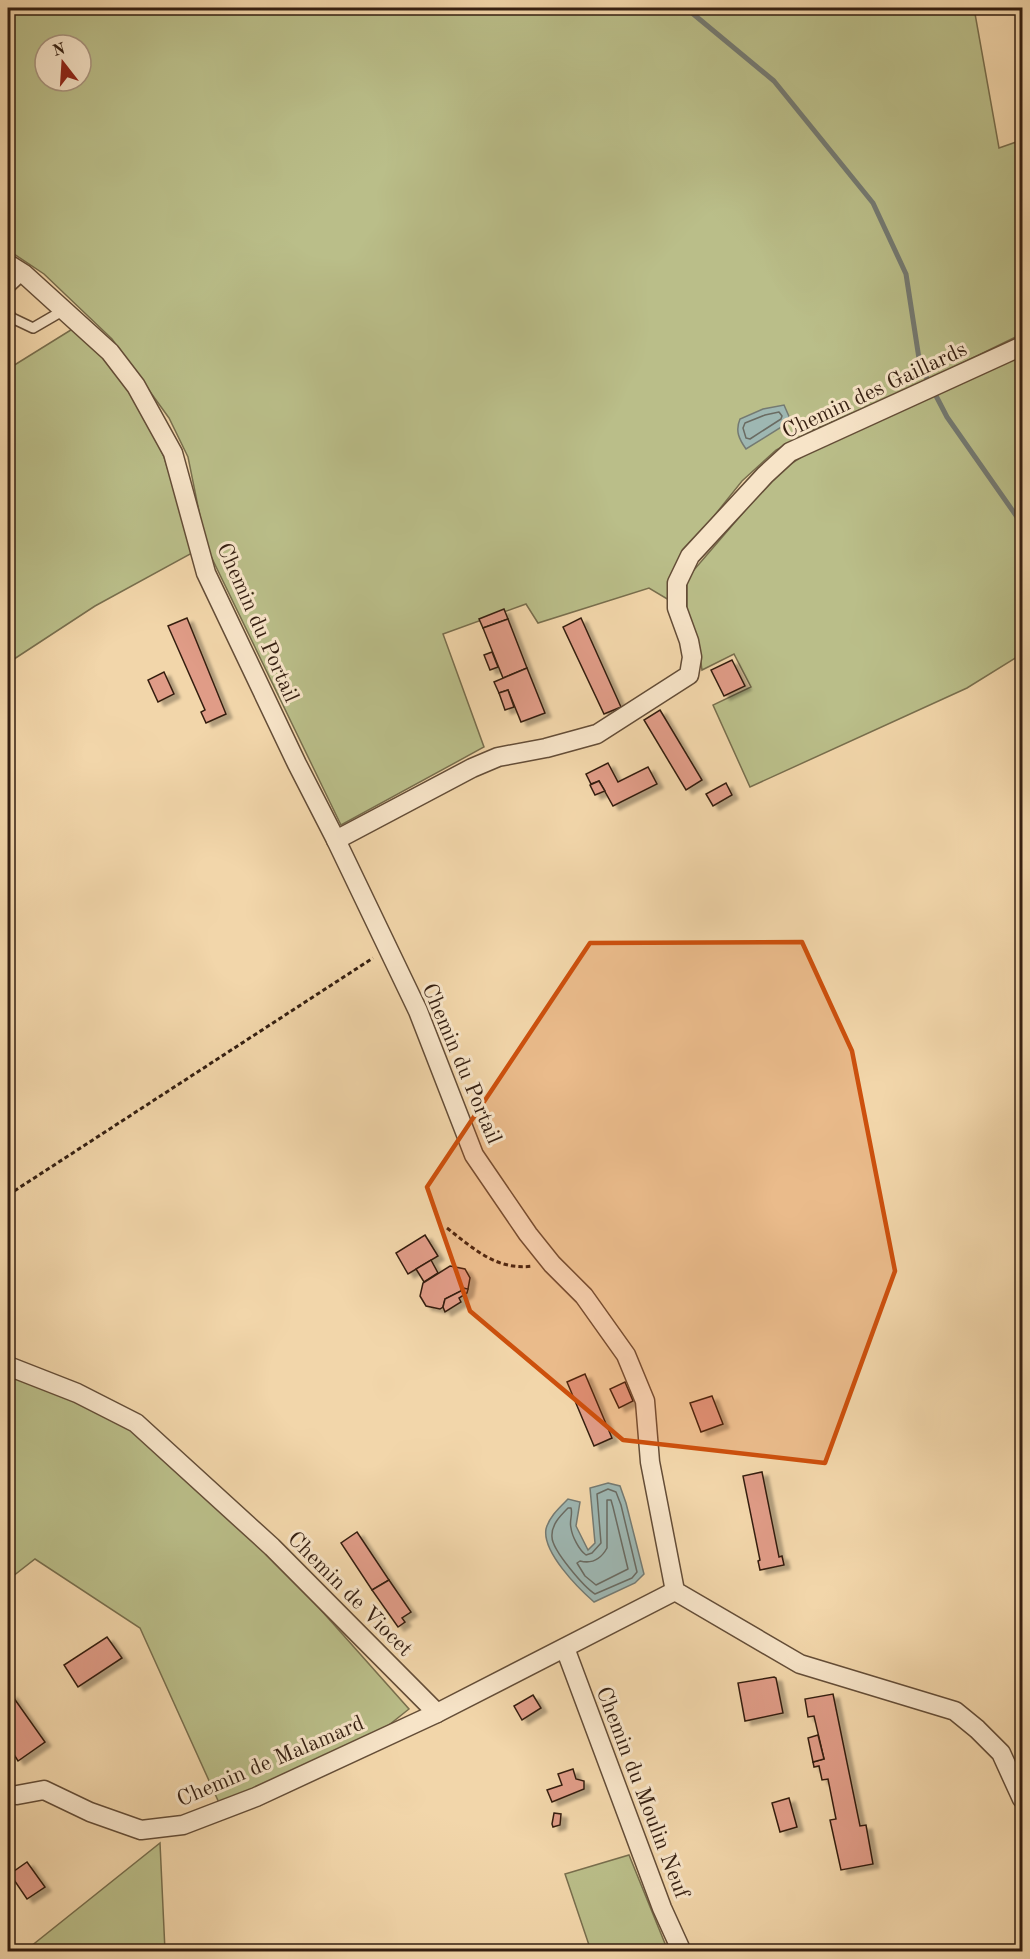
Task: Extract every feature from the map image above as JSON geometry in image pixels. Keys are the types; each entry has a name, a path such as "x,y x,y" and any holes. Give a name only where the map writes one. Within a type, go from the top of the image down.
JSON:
{"street":[{"name":"Chemin du Portail","path":"8,264 24,274 110,352 136,386 173,453 206,573 418,1011 474,1155 528,1234 552,1264 584,1296 626,1355 645,1401 650,1462 675,1591"},
{"name":"Chemin des Gaillards","path":"336,840 472,768 498,757 546,748 597,734 689,675 692,657 689,641 677,608 677,583 690,556 765,475 790,452 1023,346"},
{"name":"Chemin de Viocet","path":"8,1366 77,1393 136,1423 272,1547 437,1713"},
{"path":"437,1713 675,1591 800,1664 955,1711 977,1729 1001,1754 1023,1799"},
{"name":"Chemin du Moulin Neuf","path":"565,1648 662,1908 682,1952"},
{"name":"Chemin de Malamard","path":"17,1795 44,1790 90,1812 141,1830 183,1825 256,1797 437,1713"}],"lane":[{"path":"8,289 24,274"},
{"path":"8,312 12,318 33,328 64,310"}],"path":[{"path":"8,1195 387,949"},
{"path":"447,1228 487,1258 516,1268 552,1264"}],"highlighted area":[{"path":"802,942 852,1051 895,1271 825,1463 623,1440 470,1311 427,1187 590,943"}],"green space":[{"path":"8,8 974,8 999,148 1022,140 1022,334 909,389 813,430 776,450 742,481 678,561 669,600 649,588 538,623 526,604 443,634 484,747 341,825 206,546 188,457 169,418 112,339 44,274 8,250"},
{"path":"74,328 113,364 136,400 164,457 194,552 95,606 8,663 8,369"},
{"path":"1022,355 1022,654 967,688 750,787 713,705 751,687 734,654 702,670 699,649 687,613 687,578 779,471 821,445"},
{"path":"8,1374 62,1395 134,1430 264,1546 409,1709 385,1728 220,1805 140,1628 35,1559 8,1580"},
{"path":"160,1843 165,1951 25,1951"},
{"path":"629,1855 668,1951 591,1951 565,1874"}],"water":[{"path":"784,405 791,421 746,449 738,435 740,419 763,409"},
{"path":"608,1483 620,1486 644,1574 635,1583 594,1602 555,1559 546,1538 546,1529 552,1517 568,1499 580,1502 576,1526 588,1550 595,1543 590,1488"}],"building":[{"path":"504,609 508,619 483,628 479,619"},
{"path":"187,618 226,714 206,723 201,712 205,710 168,626"},
{"path":"581,618 621,707 604,714 563,627"},
{"path":"508,619 527,668 503,678 483,628"},
{"path":"492,652 498,667 490,670 484,655"},
{"path":"732,660 745,686 724,696 711,670"},
{"path":"527,668 545,713 521,722 508,690 499,693 494,682"},
{"path":"164,672 174,694 158,702 148,680"},
{"path":"508,690 514,707 505,710 499,693"},
{"path":"660,710 702,780 686,790 644,720"},
{"path":"608,763 618,782 648,767 657,784 613,806 599,781 591,784 586,774"},
{"path":"599,781 605,791 595,795 590,785"},
{"path":"726,783 732,795 713,806 706,794"},
{"path":"425,1235 438,1256 408,1274 396,1253"},
{"path":"431,1260 438,1273 424,1282 416,1269"},
{"path":"450,1266 465,1269 470,1278 468,1289 462,1288 461,1291 445,1299 440,1309 426,1306 420,1296 423,1283"},
{"path":"462,1288 468,1289 467,1293 459,1298 461,1302 445,1312 443,1307 445,1299 461,1291"},
{"path":"585,1374 612,1438 594,1446 567,1382"},
{"path":"625,1382 633,1401 619,1408 610,1389"},
{"path":"712,1396 723,1424 701,1432 690,1403"},
{"path":"762,1472 779,1557 782,1556 784,1565 760,1570 743,1476"},
{"path":"357,1532 389,1580 372,1590 341,1543"},
{"path":"389,1580 411,1612 402,1618 405,1622 398,1627 372,1590"},
{"path":"107,1637 122,1658 78,1687 64,1665"},
{"path":"774,1677 783,1713 745,1721 738,1683"},
{"path":"11,1694 45,1742 18,1761 8,1745 8,1697"},
{"path":"833,1694 860,1826 866,1825 873,1864 841,1870 830,1820 836,1819 828,1779 822,1780 819,1766 814,1767 813,1762 824,1759 814,1716 808,1717 805,1699"},
{"path":"533,1695 541,1708 522,1720 514,1706"},
{"path":"818,1735 824,1759 813,1762 808,1738"},
{"path":"573,1769 576,1779 584,1781 584,1789 552,1802 547,1790 562,1785 558,1774"},
{"path":"789,1798 797,1827 780,1832 772,1803"},
{"path":"554,1813 561,1814 560,1825 553,1827 552,1824"},
{"path":"27,1862 45,1887 27,1899 10,1874"}],"waterway":[{"path":"686,8 774,81 873,203 906,274 920,365 947,417 1022,524"}]}
